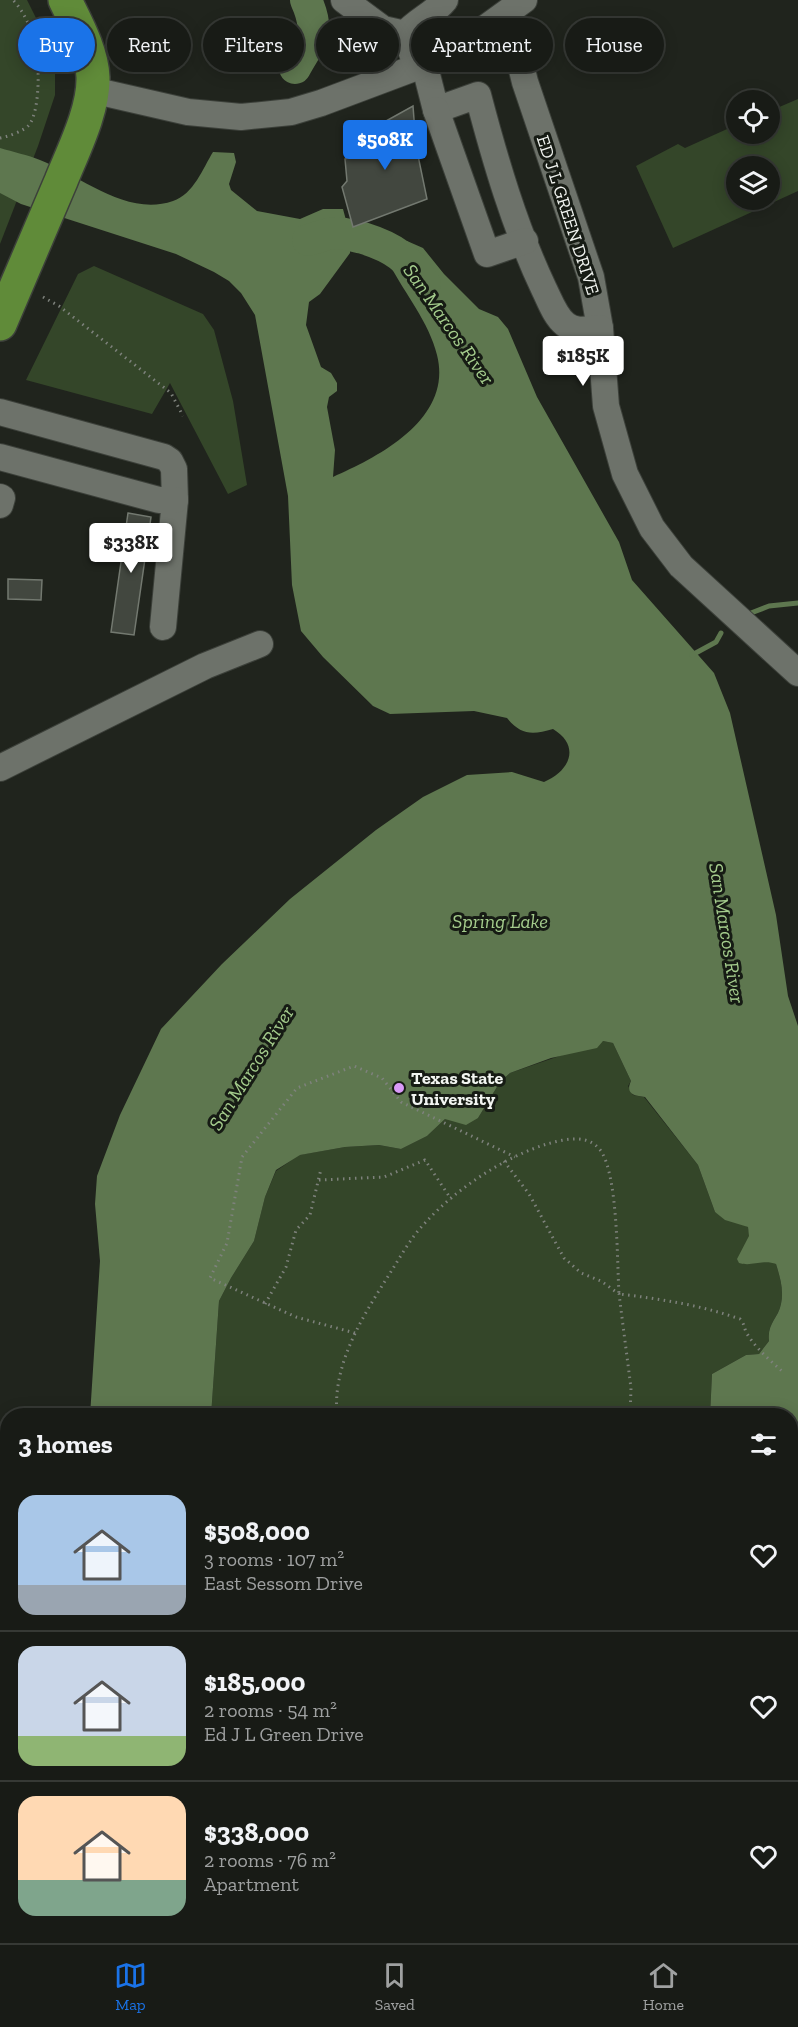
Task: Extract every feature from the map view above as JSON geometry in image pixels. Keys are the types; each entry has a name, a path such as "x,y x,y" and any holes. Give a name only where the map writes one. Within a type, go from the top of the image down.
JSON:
{"main road":[{"path":"0,324 77,142 92,90 93,76 90,62 79,29 65,0"}],"street":[{"path":"344,0 383,29 405,34"},
{"path":"405,34 445,0"},
{"path":"500,18 524,0"},
{"path":"405,34 411,46"},
{"path":"92,90 188,112 241,117 268,116 321,103 411,68"},
{"path":"422,72 487,254 525,241"},
{"name":"ED J L GREEN DRIVE","path":"522,72 591,277 600,328 606,406 626,474 652,528 681,566 798,673"},
{"path":"436,110 478,94 493,152 533,266 554,309 566,325 581,331 600,328"},
{"path":"0,412 164,457 170,461 174,469 174,500 163,627"},
{"path":"0,457 159,501 174,500"},
{"path":"0,497 2,498 0,506"},
{"path":"0,768 205,666 260,644"}],"path":[{"path":"0,143 1,138 28,127 33,118 38,84 34,39 22,11 13,0"},
{"path":"43,297 59,306 171,393 183,416"},
{"path":"356,1333 296,1317 210,1278 227,1243 242,1157 297,1088 354,1066 382,1078 401,1102 515,1157"},
{"path":"338,1408 341,1369 356,1333 409,1244 426,1222 451,1199 504,1161 563,1139 577,1138 593,1143 607,1162 616,1223 619,1294 632,1388 631,1408"},
{"path":"319,1180 384,1177 425,1160 451,1199"},
{"path":"504,1161 529,1194 564,1258 581,1273 601,1281 619,1294 676,1301 740,1319 760,1349 783,1373"},
{"path":"265,1304 286,1267 297,1230 310,1215 321,1169"}],"shaded area":[{"path":"0,0 27,0 36,18 18,18 18,72 55,72 55,95 0,244"},
{"path":"798,99 798,191 780,199 780,156 726,156 726,210 756,210 673,248 636,166 678,144 685,148 726,130 726,144 780,144 780,107"},
{"path":"94,266 203,314 214,330 233,401 247,485 228,494 170,383 152,414 26,380 78,274"},
{"path":"603,1041 613,1043 631,1081 628,1086 633,1095 644,1097 698,1165 715,1212 748,1227 754,1244 766,1258 776,1264 782,1299 780,1309 771,1325 769,1341 759,1354 746,1355 712,1374 710,1408 212,1408 219,1301 254,1241 265,1197 276,1171 299,1155 345,1147 379,1145 401,1149 427,1136 445,1119 478,1118 500,1082 510,1073"}],"water":[{"name":"Spring Lake","path":"0,148 40,160 104,192 138,204 155,204 180,198 192,187 213,152 234,153 236,162 229,184 231,190 257,211 300,219 323,209 343,209 350,235 350,253 320,294 309,302 306,325 321,367 331,373 337,383 337,391 329,397 327,407 335,450 333,477 372,458 409,432 424,416 434,398 439,377 437,355 423,320 390,265 407,241 423,248 444,274 479,309 498,317 508,329 537,397 619,542 632,580 714,673 730,713 776,915 788,996 798,1026 798,1408 710,1408 712,1374 746,1355 759,1354 769,1341 771,1325 780,1309 782,1294 776,1264 739,1263 737,1259 749,1236 748,1227 725,1220 715,1212 698,1165 645,1097 630,1092 631,1081 613,1043 603,1041 597,1048 551,1058 510,1073 500,1082 478,1118 466,1125 445,1119 427,1136 401,1149 379,1145 345,1147 300,1155 276,1170 265,1197 254,1241 219,1301 212,1408 91,1408 100,1261 95,1204 97,1176 120,1115 161,1029 222,964 290,899 376,830 423,797 467,775 512,772 544,782 566,765 569,750 562,736 553,729 533,733 522,731 507,718 474,711 390,714 373,706 323,657 301,631 292,585 288,496 255,315 241,293 229,281 214,272 176,254 21,204 0,193"}],"building":[{"path":"413,106 416,146 427,199 353,227 342,187 347,181 345,159 359,153 359,136"},
{"path":"128,513 151,517 134,635 111,632"},
{"path":"8,579 42,580 41,600 8,599"}],"waterway":[{"path":"304,52 313,29 313,21 306,0"},
{"name":"San Marcos River","path":"308,240 336,233 374,242 399,255 425,284"},
{"path":"751,613 769,606 798,603"},
{"path":"692,655 716,642 721,633"}],"place":[{"name":"Texas State University","path":"399,1088"}]}
